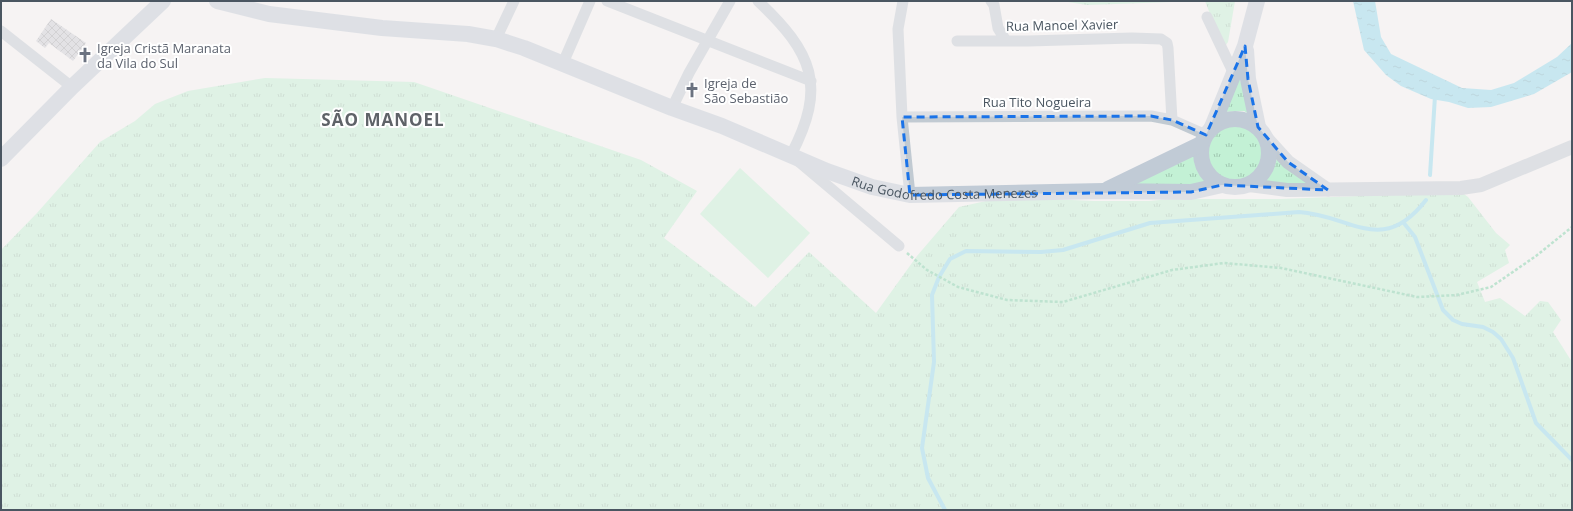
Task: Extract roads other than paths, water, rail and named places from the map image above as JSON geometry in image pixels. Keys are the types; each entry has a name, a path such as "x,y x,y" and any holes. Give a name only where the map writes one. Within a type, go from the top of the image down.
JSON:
{"main road":[{"path":"1,159 72,87 163,1"},
{"name":"Rua Godofredo Costa Menezes","path":"217,1 269,14 382,28 468,34 496,39 563,63 672,108 722,126 827,171 865,184 910,195 1104,191 1191,192 1222,185"},
{"path":"1245,46 1248,79 1263,133 1270,150 1269,161 1262,175 1249,185 1231,187 1222,185 1213,179 1206,171 1202,160 1206,135 1245,46 1257,1"},
{"path":"1104,191 1206,135 1232,118 1240,119 1263,133"}],"street":[{"path":"496,39 514,1"},
{"path":"563,63 590,1"},
{"path":"607,1 811,81"},
{"path":"672,108 730,1"},
{"path":"758,1 778,20 795,43 807,64 811,81 810,107 803,131 790,155 900,246"},
{"path":"903,1 898,29 902,117 910,195"},
{"path":"991,1 994,5 998,28 1006,41"},
{"path":"1207,17 1234,74"},
{"path":"1,31 72,87"},
{"name":"Rua Manoel Xavier","path":"957,41 1132,38 1161,39 1166,42 1169,52 1172,120"},
{"name":"Rua Tito Nogueira","path":"902,117 1151,116 1172,120 1206,135"},
{"path":"1263,133 1288,162 1328,190"},
{"path":"1249,185 1287,190 1461,188 1474,186 1572,147"}],"water":[{"path":"1353,1 1375,1 1381,37 1391,54 1462,88 1491,90 1514,83 1557,57 1572,43 1572,72 1534,94 1491,107 1468,108 1449,102 1431,99 1401,86 1386,75 1364,50"}],"waterway":[{"path":"1430,175 1435,96"},
{"path":"945,510 928,478 922,448 934,362 932,295 939,277 950,259 966,251 1041,252 1063,250 1150,223 1299,212 1335,219 1350,225 1380,230 1395,226 1410,217 1426,200"},
{"path":"1403,222 1415,237 1443,310 1453,320 1462,324 1483,327 1493,332 1501,339 1513,358 1536,423 1572,460"}],"place":[{"name":"Igreja Cristã Maranata da Vila do Sul","path":"85,55"},
{"name":"Igreja de São Sebastião","path":"692,90"}],"district":[{"name":"SÃO MANOEL","path":"383,119"}]}
